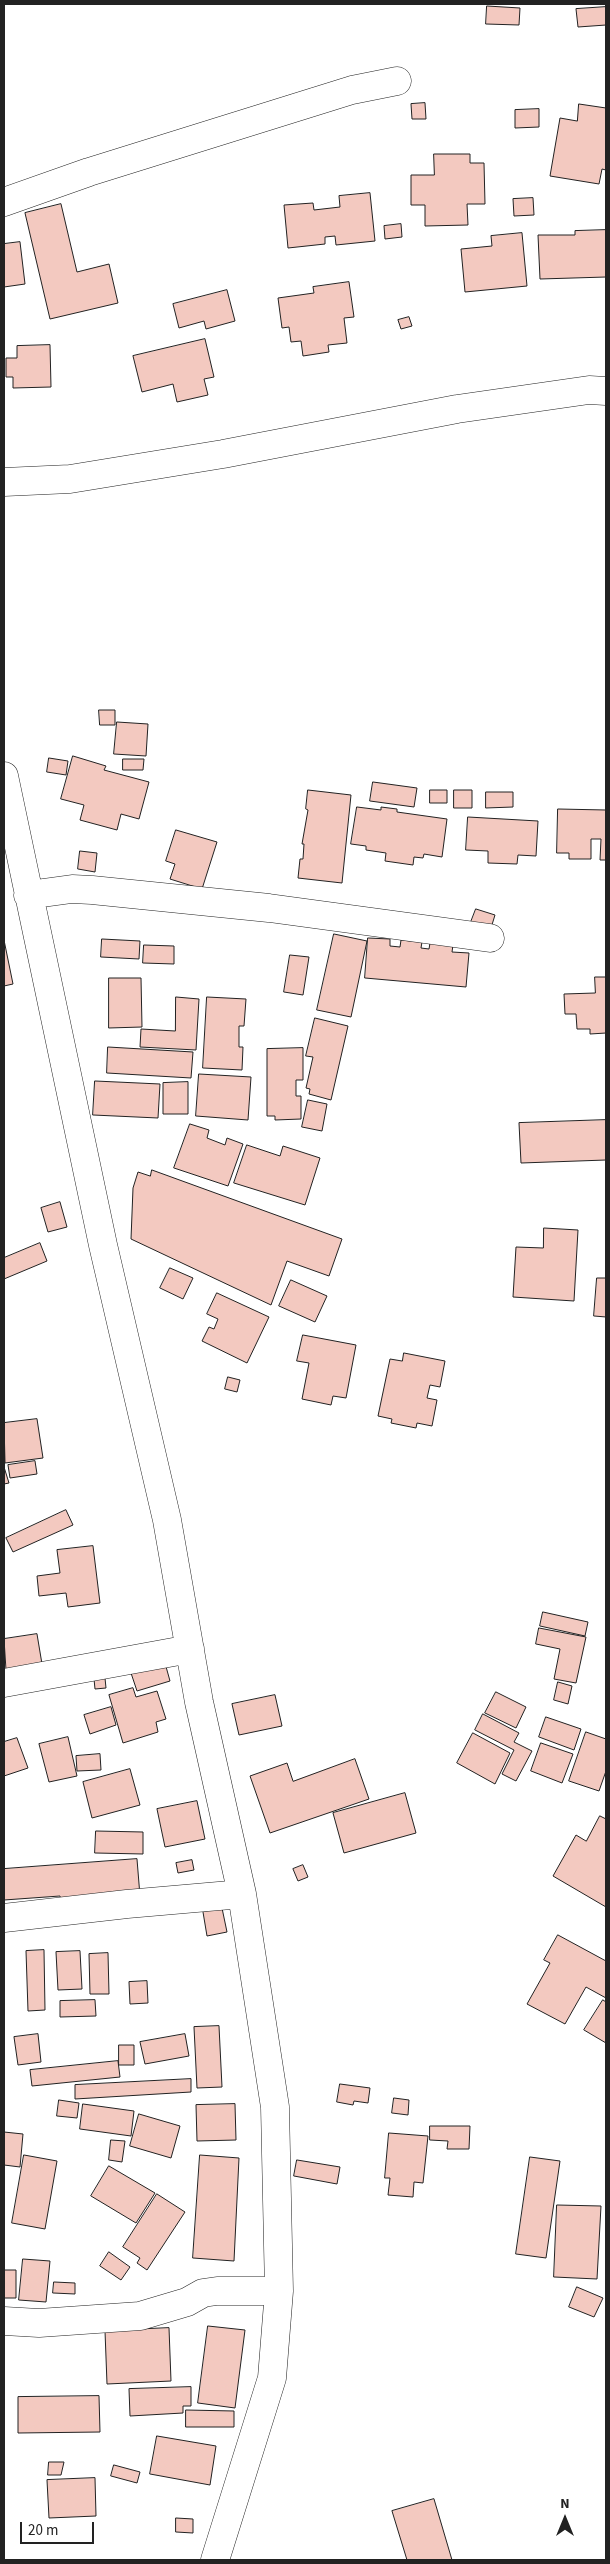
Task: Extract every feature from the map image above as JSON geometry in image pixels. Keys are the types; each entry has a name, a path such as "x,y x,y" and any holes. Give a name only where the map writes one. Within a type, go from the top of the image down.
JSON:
{"street":[{"path":"4,202 89,172 352,90 397,81"},
{"path":"4,482 70,479 223,454 456,409 588,390 606,391"},
{"path":"4,776 103,1245 167,1520 199,1702 242,1894 275,2107 279,2291 272,2378 215,2560"},
{"path":"28,895 72,889 92,890 269,908 490,938"},
{"path":"4,1683 190,1649"},
{"path":"4,1918 127,1904 242,1894"},
{"path":"4,2321 39,2323 140,2316 187,2302 202,2293 217,2291 279,2291"}],"building":[{"path":"487,6 520,8 519,25 486,24"},
{"path":"606,7 606,25 578,27 576,9"},
{"path":"425,103 426,119 412,119 411,104"},
{"path":"579,104 606,108 606,170 602,169 599,184 550,176 560,118 577,121"},
{"path":"539,109 539,127 515,128 515,110"},
{"path":"434,154 470,154 470,163 484,163 485,204 467,204 468,225 425,226 425,205 411,205 411,175 434,175"},
{"path":"370,193 375,241 336,245 335,236 325,237 325,244 288,248 284,205 313,203 314,210 340,207 339,196"},
{"path":"533,198 534,215 514,216 513,199"},
{"path":"61,204 77,272 109,264 118,303 50,319 25,213"},
{"path":"401,224 402,237 385,239 384,226"},
{"path":"606,230 606,277 540,279 538,235 575,235 575,231"},
{"path":"522,233 527,286 465,292 461,249 492,246 491,236"},
{"path":"20,242 25,284 4,287 4,244"},
{"path":"349,282 354,317 344,318 347,343 328,345 329,352 303,356 301,341 291,342 289,327 282,328 278,298 314,293 313,287"},
{"path":"227,290 235,321 206,329 204,321 179,328 173,304"},
{"path":"409,317 412,326 401,329 398,320"},
{"path":"205,339 214,377 204,379 208,395 177,402 173,384 142,392 133,356"},
{"path":"50,345 51,387 13,388 13,377 6,377 6,358 17,358 17,346"},
{"path":"99,710 115,710 115,725 100,725"},
{"path":"117,722 148,724 146,756 114,754"},
{"path":"73,756 106,766 104,770 149,782 139,819 121,814 117,830 80,820 84,805 61,799"},
{"path":"49,758 68,761 66,775 47,772"},
{"path":"123,759 144,759 143,770 123,770"},
{"path":"373,782 417,788 414,807 370,801"},
{"path":"308,790 351,795 342,883 298,878 300,859 303,859 304,844 302,844 308,810 306,809"},
{"path":"430,790 447,790 447,803 430,803"},
{"path":"454,790 472,790 472,808 454,808"},
{"path":"486,792 513,792 513,807 486,808"},
{"path":"357,807 381,810 381,807 397,809 397,812 447,819 442,857 424,854 423,858 414,857 413,865 385,861 386,853 366,850 366,846 351,844"},
{"path":"558,809 606,810 606,860 600,860 601,839 591,839 591,859 569,859 569,853 557,853"},
{"path":"468,817 538,821 536,856 518,855 517,864 488,863 488,851 466,850"},
{"path":"176,830 217,842 202,889 170,879 175,864 166,861"},
{"path":"80,851 97,853 95,872 78,869"},
{"path":"476,909 495,915 491,928 471,922"},
{"path":"334,934 367,941 351,1017 317,1010"},
{"path":"368,938 390,939 390,946 400,947 401,940 422,942 421,948 429,949 430,943 453,945 452,952 469,953 466,987 365,978"},
{"path":"102,939 140,941 139,959 101,957"},
{"path":"4,940 13,984 4,986"},
{"path":"144,945 174,946 174,964 143,963"},
{"path":"290,955 309,957 303,995 284,992"},
{"path":"595,977 606,977 606,1033 590,1034 590,1029 577,1029 576,1014 565,1014 564,994 595,993"},
{"path":"109,978 141,978 142,1027 109,1028"},
{"path":"176,997 199,999 196,1050 140,1047 141,1029 175,1031"},
{"path":"207,997 246,999 244,1026 239,1026 239,1047 243,1047 242,1070 203,1068"},
{"path":"315,1018 348,1026 331,1100 309,1094 310,1089 306,1088 313,1057 306,1056"},
{"path":"108,1047 193,1052 191,1078 107,1073"},
{"path":"303,1048 303,1080 296,1080 296,1096 301,1096 301,1119 275,1120 275,1116 267,1116 267,1049"},
{"path":"199,1074 251,1077 248,1120 196,1116"},
{"path":"95,1081 160,1084 158,1118 93,1115"},
{"path":"188,1082 188,1114 163,1114 163,1083"},
{"path":"308,1100 327,1104 322,1131 302,1127"},
{"path":"606,1120 606,1160 521,1163 519,1123"},
{"path":"190,1124 209,1130 207,1138 225,1145 227,1138 243,1144 228,1186 174,1168"},
{"path":"247,1145 280,1156 283,1146 320,1158 305,1205 234,1183"},
{"path":"152,1170 342,1239 329,1276 287,1261 271,1305 131,1239 133,1188 138,1172 150,1176"},
{"path":"60,1202 67,1227 48,1232 41,1208"},
{"path":"544,1228 578,1230 574,1301 513,1297 516,1247 543,1248"},
{"path":"40,1243 47,1261 4,1279 4,1258"},
{"path":"170,1268 193,1278 183,1299 160,1288"},
{"path":"597,1278 606,1278 606,1317 594,1316"},
{"path":"291,1280 327,1296 315,1322 279,1306"},
{"path":"217,1293 269,1317 247,1363 202,1341 209,1327 214,1329 218,1319 207,1314"},
{"path":"303,1335 356,1345 346,1398 333,1396 331,1405 302,1399 309,1363 297,1361"},
{"path":"404,1353 445,1361 440,1387 430,1385 427,1398 437,1400 432,1426 417,1423 416,1428 391,1423 392,1419 378,1416 390,1359 402,1361"},
{"path":"228,1377 240,1380 237,1392 225,1389"},
{"path":"37,1419 43,1458 5,1463 4,1423"},
{"path":"35,1461 37,1474 10,1478 8,1465"},
{"path":"4,1467 9,1483 4,1484"},
{"path":"66,1510 73,1525 13,1552 6,1538"},
{"path":"93,1546 100,1603 68,1607 66,1593 39,1596 37,1576 60,1573 57,1550"},
{"path":"543,1612 588,1622 585,1636 540,1626"},
{"path":"539,1628 586,1637 576,1683 554,1679 560,1649 536,1644"},
{"path":"37,1634 42,1664 6,1670 4,1639"},
{"path":"165,1663 170,1681 137,1691 131,1673"},
{"path":"105,1678 106,1688 95,1689 94,1679"},
{"path":"558,1682 572,1686 568,1704 554,1700"},
{"path":"133,1688 136,1697 157,1691 166,1719 156,1722 158,1732 123,1743 109,1695"},
{"path":"496,1692 526,1707 516,1728 485,1713"},
{"path":"275,1695 282,1726 239,1735 232,1704"},
{"path":"111,1707 116,1725 90,1734 84,1715"},
{"path":"483,1714 519,1733 514,1742 532,1751 516,1781 502,1774 514,1750 475,1730"},
{"path":"546,1717 581,1729 574,1750 539,1737"},
{"path":"586,1732 606,1739 606,1771 599,1791 569,1781"},
{"path":"473,1733 510,1753 495,1784 457,1763"},
{"path":"68,1737 77,1776 49,1782 39,1744"},
{"path":"17,1738 28,1768 4,1776 4,1742"},
{"path":"541,1743 573,1754 562,1783 531,1771"},
{"path":"100,1754 101,1770 77,1771 76,1756"},
{"path":"355,1759 369,1799 270,1833 250,1776 287,1763 293,1781"},
{"path":"130,1769 140,1805 92,1818 83,1782"},
{"path":"405,1793 416,1833 344,1853 333,1813"},
{"path":"197,1801 205,1839 165,1847 157,1809"},
{"path":"600,1816 606,1819 606,1907 553,1876 576,1835 586,1841"},
{"path":"96,1831 143,1832 143,1854 95,1853"},
{"path":"137,1859 140,1896 61,1902 60,1896 4,1900 4,1869"},
{"path":"192,1860 194,1870 178,1873 176,1863"},
{"path":"303,1865 308,1877 298,1881 293,1869"},
{"path":"222,1908 227,1932 207,1936 203,1912"},
{"path":"558,1935 606,1961 606,1998 586,1987 565,2024 527,2004 550,1963 544,1960"},
{"path":"44,1950 45,2010 28,2011 26,1951"},
{"path":"80,1951 82,1989 58,1990 56,1952"},
{"path":"108,1953 109,1994 90,1994 89,1954"},
{"path":"147,1981 148,2003 130,2004 129,1982"},
{"path":"95,2000 96,2016 60,2017 60,2001"},
{"path":"603,2000 606,2002 606,2043 584,2030"},
{"path":"219,2026 222,2087 197,2088 194,2027"},
{"path":"38,2034 41,2062 18,2065 14,2037"},
{"path":"185,2034 189,2056 145,2064 140,2042"},
{"path":"119,2045 134,2045 134,2065 119,2065"},
{"path":"118,2061 120,2077 32,2086 30,2070"},
{"path":"191,2079 191,2092 75,2099 75,2085"},
{"path":"340,2084 370,2088 368,2103 354,2101 353,2105 337,2102"},
{"path":"394,2098 409,2100 408,2115 392,2113"},
{"path":"59,2100 79,2103 77,2118 57,2116"},
{"path":"83,2104 134,2111 131,2136 80,2129"},
{"path":"235,2104 236,2140 197,2141 196,2105"},
{"path":"139,2114 180,2126 171,2158 130,2146"},
{"path":"430,2126 470,2126 469,2149 447,2149 448,2141 430,2140"},
{"path":"4,2132 23,2134 20,2167 4,2165"},
{"path":"389,2133 428,2136 423,2183 414,2182 413,2197 388,2195 390,2178 385,2178"},
{"path":"111,2140 125,2141 122,2162 109,2160"},
{"path":"24,2155 57,2161 45,2229 12,2223"},
{"path":"200,2155 239,2158 234,2261 193,2258"},
{"path":"530,2157 560,2161 546,2258 516,2254"},
{"path":"297,2160 340,2167 337,2184 294,2176"},
{"path":"109,2166 155,2193 136,2223 91,2196"},
{"path":"157,2194 185,2212 147,2270 137,2263 140,2258 123,2247"},
{"path":"557,2205 601,2206 597,2279 554,2277"},
{"path":"109,2252 130,2267 121,2280 100,2266"},
{"path":"23,2259 50,2261 46,2302 19,2300"},
{"path":"4,2270 16,2270 16,2298 4,2298"},
{"path":"54,2282 75,2283 75,2294 53,2293"},
{"path":"577,2287 603,2298 594,2317 569,2307"},
{"path":"208,2326 245,2330 235,2408 198,2403"},
{"path":"169,2328 171,2381 107,2384 105,2331"},
{"path":"191,2387 191,2406 183,2406 183,2413 130,2416 129,2389"},
{"path":"99,2396 100,2432 18,2433 18,2397"},
{"path":"186,2410 234,2411 234,2427 186,2427"},
{"path":"157,2436 216,2446 210,2485 150,2474"},
{"path":"49,2462 64,2462 61,2475 48,2475"},
{"path":"114,2465 140,2472 137,2483 111,2476"},
{"path":"95,2478 96,2516 49,2518 47,2480"},
{"path":"434,2499 452,2560 407,2560 392,2511"},
{"path":"176,2518 193,2519 193,2533 176,2532"}]}
